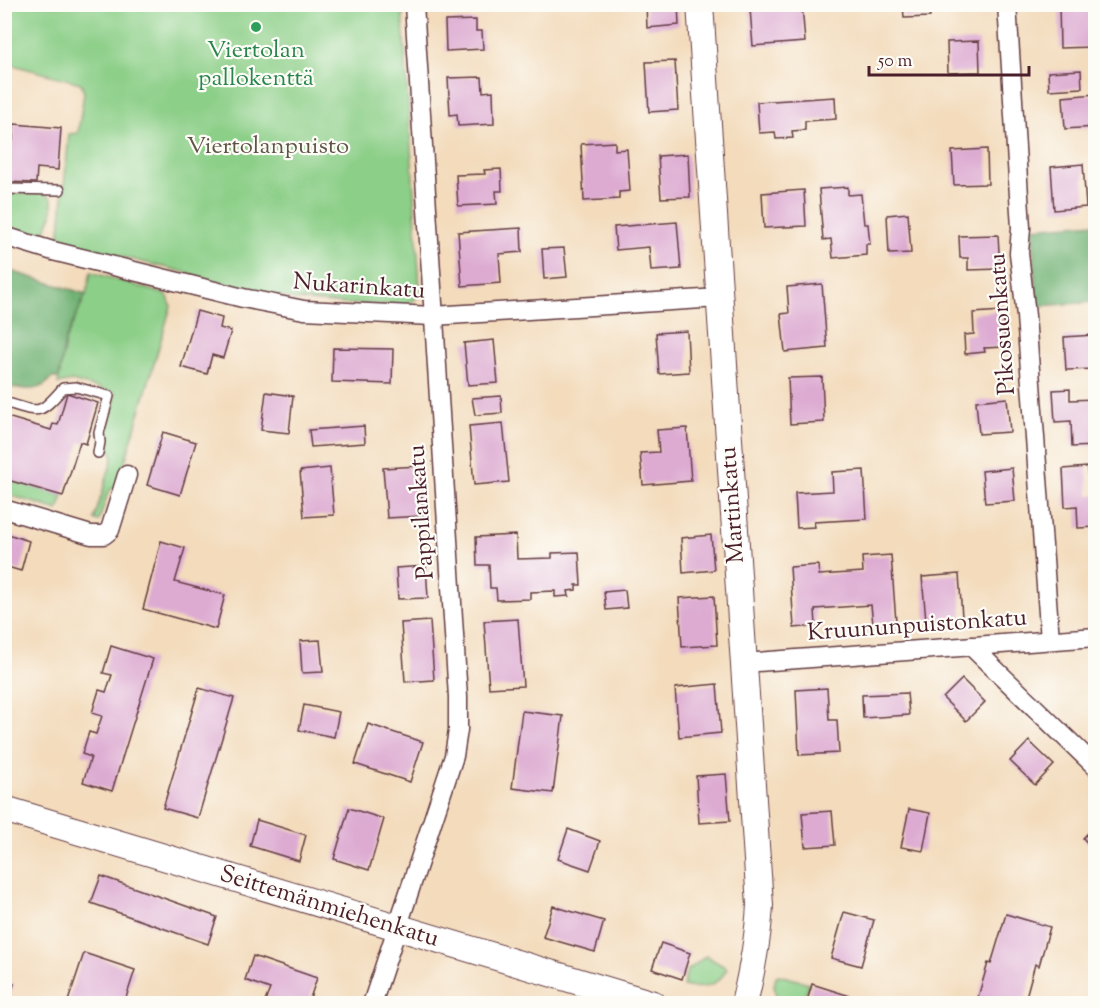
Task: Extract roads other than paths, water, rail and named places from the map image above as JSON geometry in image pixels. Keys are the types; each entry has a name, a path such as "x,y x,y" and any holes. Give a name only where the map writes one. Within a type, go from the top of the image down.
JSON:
{"street":[{"name":"Pappilankatu","path":"372,1004 454,756 458,730 458,697 414,4"},
{"name":"Martinkatu","path":"700,4 760,905 759,932 744,1004"},
{"name":"Pikosuonkatu","path":"1007,4 1021,228 1019,253 1026,316 1050,640"},
{"name":"Nukarinkatu","path":"4,236 53,251 274,305 304,310 433,316 720,298"},
{"path":"4,509 91,535 104,535 110,530 127,475"},
{"name":"Kruununpuistonkatu","path":"743,663 1095,637"},
{"path":"971,646 1095,767"},
{"name":"Seittemänmiehenkatu","path":"4,809 653,1004"}],"lane":[{"path":"4,189 60,190"},
{"path":"4,402 36,411 47,408 63,388 76,387 109,396 99,433 99,453"}],"place":[{"name":"Viertolan pallokenttä","path":"256,27"}],"park label":[{"name":"Viertolanpuisto","path":"268,147"}]}
